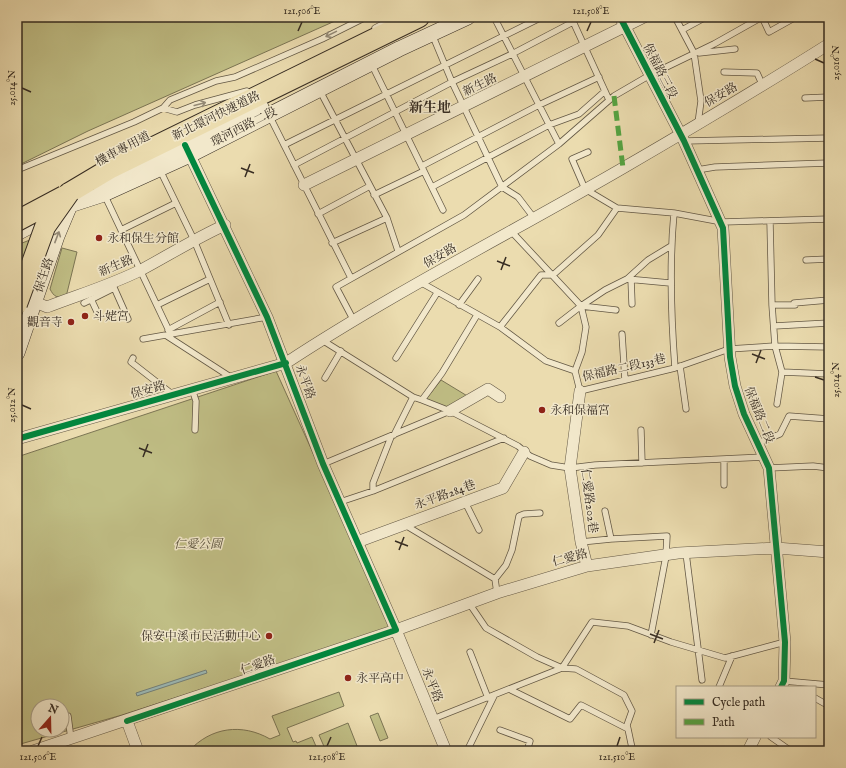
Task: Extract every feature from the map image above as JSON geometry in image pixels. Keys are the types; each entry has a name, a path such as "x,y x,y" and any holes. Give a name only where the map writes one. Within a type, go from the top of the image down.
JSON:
{"highway":[{"name":"新北環河快速道路","path":"17,220 69,198 111,168 419,17"},
{"path":"26,303 45,227 69,198"}],"main road":[{"name":"環河西路二段","path":"69,198 104,194 159,169 188,150 448,17"},
{"name":"環河西路二段","path":"17,233 69,198 153,161 188,150 269,114 370,63 468,17"},
{"name":"保生路","path":"17,353 26,303"}],"street":[{"name":"新生路","path":"304,185 586,47 623,22 644,17"},
{"name":"保福路三段","path":"623,22 682,138"},
{"name":"保安路","path":"17,438 286,363 354,321 511,230 682,138 698,124 763,86 829,44"},
{"name":"保福路二段","path":"682,138 722,222 729,349 735,386 744,414 769,468 785,642 783,684"},
{"name":"永平路","path":"188,150 267,317 286,363 323,464 396,630 446,751"},
{"name":"新生路","path":"26,303 47,307 113,286 194,240 224,225"},
{"path":"450,411 488,389 500,397"},
{"name":"仁愛路202巷","path":"580,392 570,468 581,542 587,566"},
{"name":"永平路284巷","path":"357,542 503,488 524,452"},
{"name":"仁愛路","path":"38,750 396,630 497,593 587,566 686,553 776,548 829,552"},
{"path":"127,721 138,751"},
{"path":"745,750 754,738"}],"lane":[{"path":"17,170 91,141 164,108 170,100 216,81 235,77 322,39 366,17"},
{"path":"368,31 396,17"},
{"name":"機車專用道","path":"17,220 110,167 212,115 413,17"},
{"path":"494,17 559,144"},
{"path":"284,145 542,17"},
{"path":"675,17 694,53 701,101 698,124"},
{"path":"682,30 706,17"},
{"path":"354,321 336,287 464,215 559,144 609,100 650,75 762,17 769,32 796,17"},
{"path":"294,164 395,113 452,82 512,54 572,19 609,100"},
{"path":"432,34 452,82 502,187 518,198 534,218"},
{"path":"694,53 735,49"},
{"path":"370,63 443,210"},
{"path":"724,72 756,73 763,86"},
{"path":"374,195 478,136 599,77"},
{"path":"164,108 177,112 195,105 246,92 253,88"},
{"path":"319,89 387,218 398,251"},
{"path":"432,187 549,124 579,114 605,92"},
{"path":"805,98 829,97"},
{"path":"269,114 351,278"},
{"path":"682,138 829,138"},
{"path":"588,152 572,159 585,189 617,208 674,214 722,222 770,222 829,219"},
{"path":"697,170 715,167 829,163"},
{"path":"159,169 194,240 229,325"},
{"path":"318,214 370,186"},
{"path":"104,194 141,270 169,334 232,378"},
{"path":"121,230 176,203"},
{"path":"500,327 541,275 553,275 598,235 617,208"},
{"path":"674,214 670,283 678,367 686,409"},
{"path":"332,242 387,218"},
{"path":"770,222 772,305 776,346 782,372 777,404"},
{"path":"511,230 581,306 586,327 582,352 575,371"},
{"path":"559,323 605,290 629,279 648,260 671,246"},
{"path":"806,260 829,259"},
{"path":"157,306 210,279"},
{"path":"460,305 478,279"},
{"path":"629,279 670,283"},
{"path":"629,279 632,304"},
{"name":"保福路二段133巷","path":"420,282 437,293 500,327 546,361 575,371 580,392 678,367 729,349 776,346 829,347"},
{"path":"84,303 113,286 128,319"},
{"path":"396,358 437,293"},
{"path":"90,299 99,316"},
{"path":"772,305 795,305 794,303 829,300"},
{"path":"169,334 220,302"},
{"path":"581,306 616,310"},
{"path":"422,400 442,374 477,315"},
{"path":"142,339 229,325 267,317"},
{"path":"774,326 829,323"},
{"path":"622,334 625,380"},
{"path":"322,340 413,397 450,411 504,438 518,446 524,452 551,465 570,468 764,457"},
{"path":"325,378 341,351"},
{"path":"133,358 131,362 172,394"},
{"path":"782,372 829,374"},
{"path":"192,389 196,401 195,430"},
{"path":"373,491 373,483 393,436 413,397"},
{"path":"323,464 450,411"},
{"path":"758,443 780,434 789,416 829,419"},
{"path":"641,430 642,463"},
{"path":"340,502 373,491 504,438"},
{"path":"724,459 724,485"},
{"path":"769,468 813,466 829,468"},
{"path":"465,501 478,530"},
{"path":"604,511 612,539"},
{"path":"497,593 495,579 506,565 512,550 519,516 524,514 540,514"},
{"path":"403,524 495,579"},
{"path":"581,542 667,536 666,556 651,635"},
{"path":"686,553 702,680"},
{"path":"469,603 486,628 537,658 562,668 576,670 624,695 632,711 627,725 629,750 638,751"},
{"path":"432,719 511,690 562,668 592,622 628,626 651,635 725,658 785,642"},
{"path":"467,751 491,697 470,652"},
{"path":"719,686 732,656"},
{"path":"783,684 829,685"},
{"path":"511,690 570,719 581,705 628,729"},
{"path":"816,701 829,706"},
{"path":"500,730 530,741 527,751"},
{"path":"70,731 71,739"},
{"path":"772,738 792,751"}],"green space":[{"path":"17,17 344,17 88,131 17,166"},
{"path":"35,238 45,243 17,320 17,245"},
{"path":"62,248 77,252 66,297 54,295 50,289"},
{"name":"仁愛公園","path":"276,371 392,628 122,715 70,730 70,698 30,698 30,738 42,738 17,745 17,457"},
{"path":"441,380 469,397 443,410 426,399"},
{"path":"339,692 344,706 287,728 293,742 296,741 297,743 312,737 318,751 189,751 207,737 217,732 227,730 238,729 249,731 270,739 280,735 272,716"},
{"path":"378,713 388,738 380,741 370,716"},
{"path":"348,723 359,751 326,751 319,735"}],"water":[{"path":"206,670 207,673 137,696 136,693"}],"marked path":[{"path":"614,96 623,168"}],"cycle path":[{"path":"620,17 684,141 723,228 730,357 735,386 744,414 769,468 785,642 784,681 782,686"},
{"path":"127,721 396,630 323,464 267,317 185,145"},
{"path":"17,439 286,363"}],"place":[{"name":"永和保生分館","path":"99,238"},
{"name":"斗姥宮","path":"85,316"},
{"name":"觀音寺","path":"71,322"},
{"name":"永和保福宮","path":"542,410"},
{"name":"保安中溪市民活動中心","path":"269,636"},
{"name":"永平高中","path":"348,678"}],"district":[{"name":"新生地","path":"430,108"}]}
